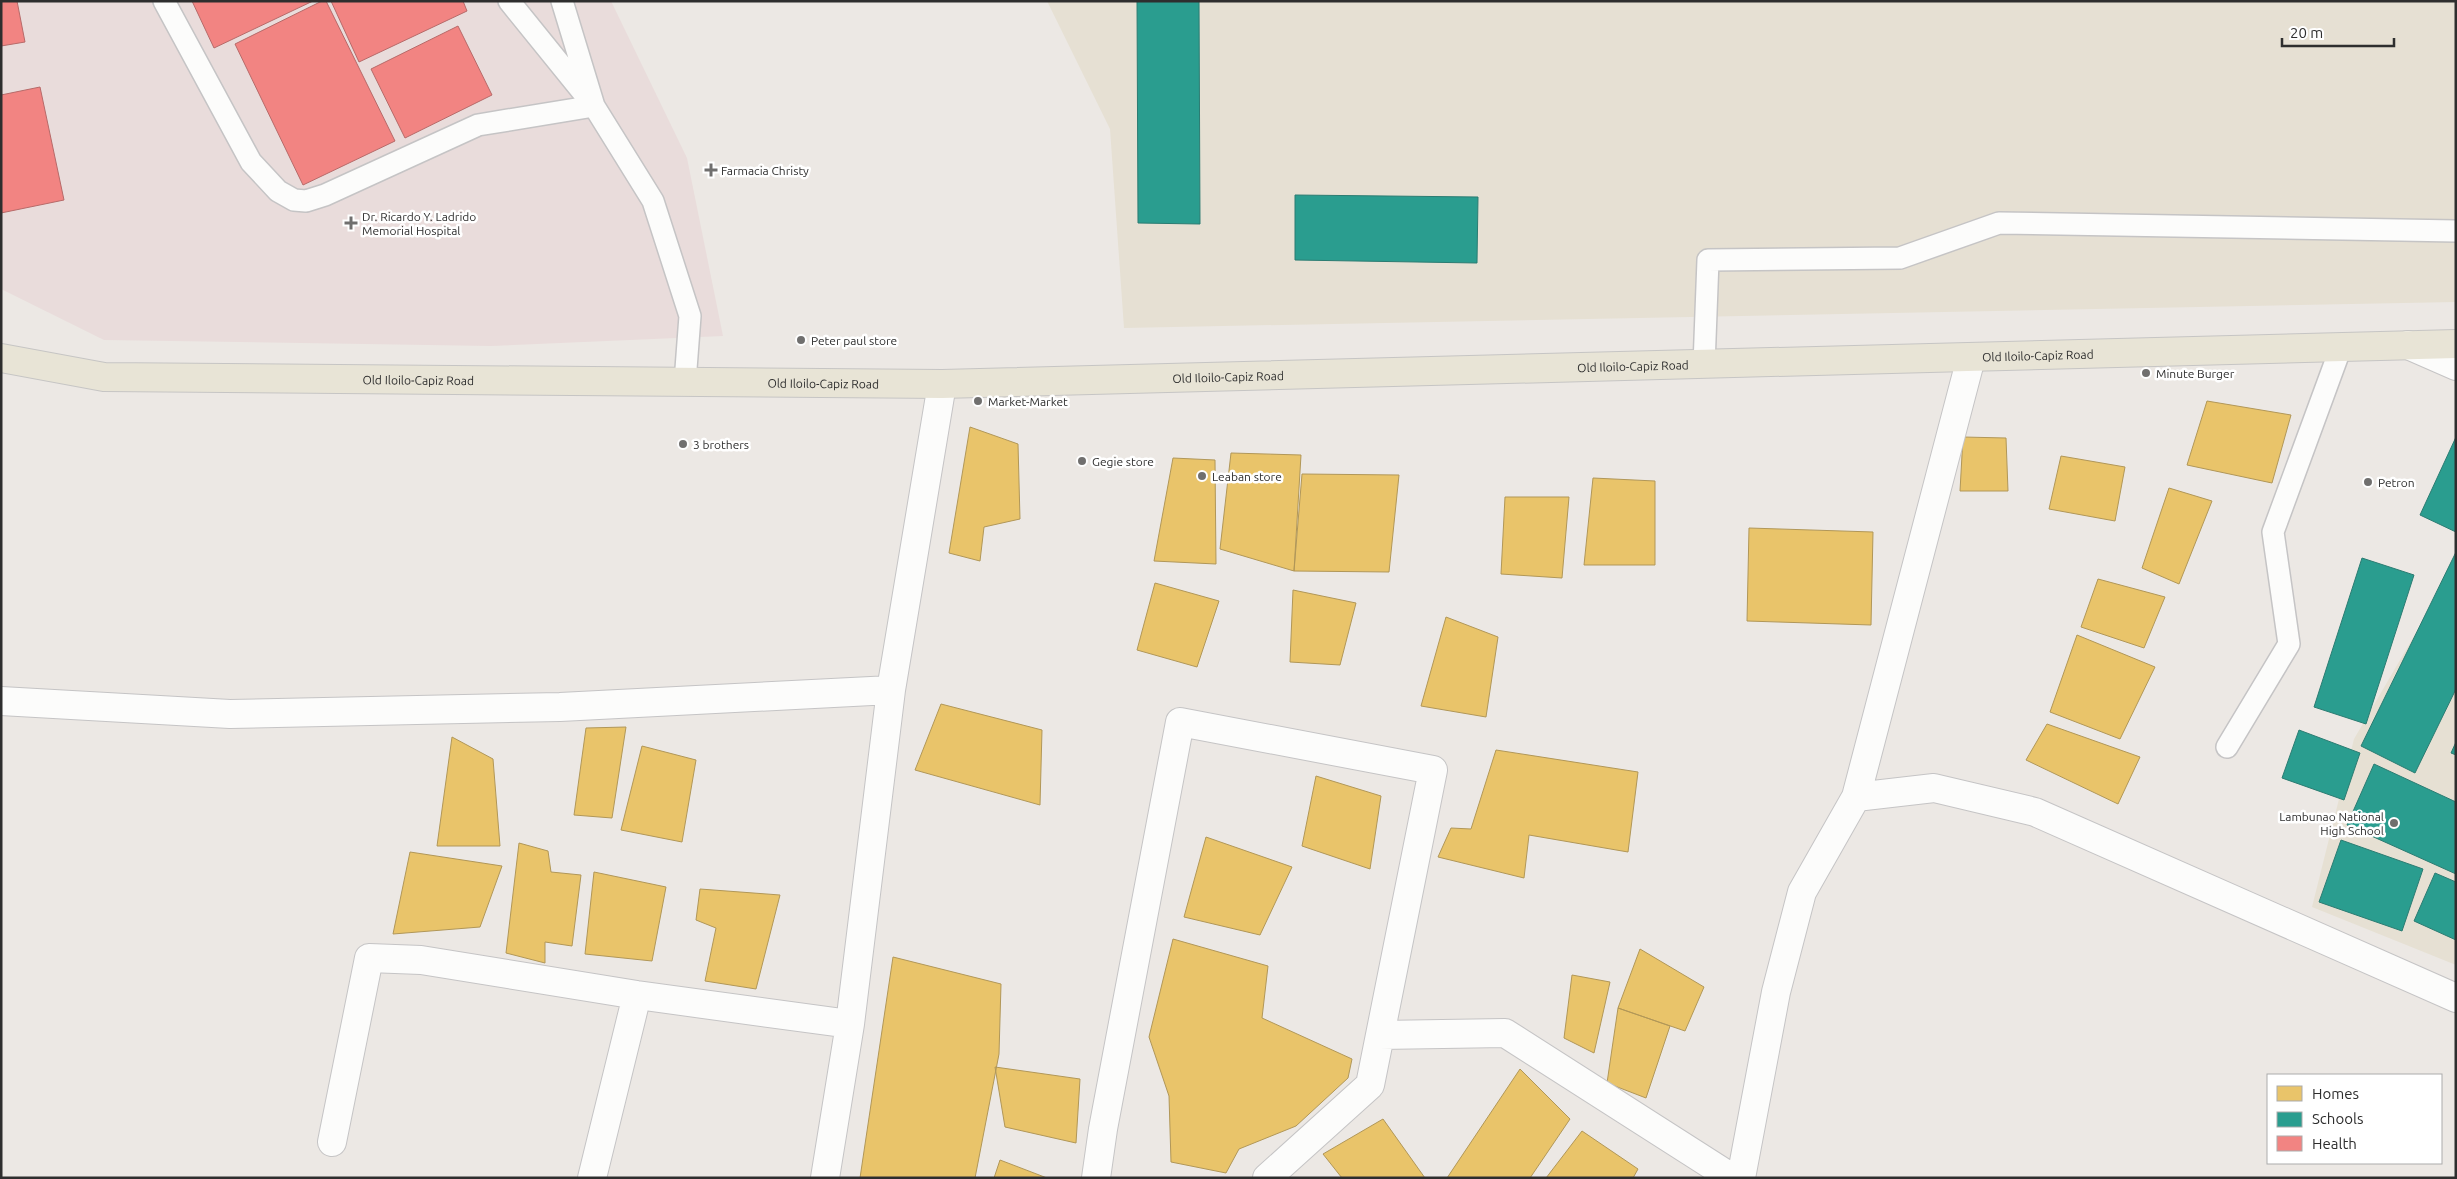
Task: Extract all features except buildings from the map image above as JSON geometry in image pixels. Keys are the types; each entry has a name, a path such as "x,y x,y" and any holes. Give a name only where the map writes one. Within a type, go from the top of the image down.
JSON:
{"main road":[{"name":"Old Iloilo-Capiz Road","path":"1,358 104,377 942,384 2456,344"}],"street":[{"path":"2408,345 2456,366"},
{"path":"1742,1178 1776,992 1802,892 1856,797 1971,358"},
{"path":"825,1178 850,1024 891,690 942,384"},
{"path":"1,701 230,714 560,707 891,690"},
{"path":"1096,1178 1103,1129 1180,722 1433,770 1370,1085 1267,1178"},
{"path":"1856,797 1934,788 2035,812 2456,998"},
{"path":"332,1142 368,958 421,960 637,995 850,1024"},
{"path":"592,1178 637,995"},
{"path":"1380,1034 1505,1033 1732,1178"}],"lane":[{"path":"164,1 251,162 278,191 294,200 306,201 325,195 478,125 594,106"},
{"path":"509,1 594,106 652,201 690,316 685,382"},
{"path":"562,1 594,106"},
{"path":"1704,365 1708,260 1900,258 1999,223 2456,231"},
{"path":"2227,747 2289,644 2273,532 2341,347"}],"shaded area":[{"name":"Dr. Ricardo Y. Ladrido Memorial Hospital","path":"1,1 611,1 687,158 723,336 491,346 104,340 1,289"},
{"path":"1047,1 2456,1 2456,302 1124,328 1110,129"},
{"name":"Lambunao National High School","path":"2456,564 2456,965 2312,907 2354,739"}],"place":[{"name":"Farmacia Christy","path":"711,170"},
{"name":"Dr. Ricardo Y. Ladrido Memorial Hospital","path":"351,223"},
{"name":"Peter paul store","path":"801,340"},
{"name":"Minute Burger","path":"2146,373"},
{"name":"Market-Market","path":"978,401"},
{"name":"3 brothers","path":"683,444"},
{"name":"Gegie store","path":"1082,461"},
{"name":"Leaban store","path":"1202,476"},
{"name":"Petron","path":"2368,482"},
{"name":"Lambunao National High School","path":"2394,823"}]}
